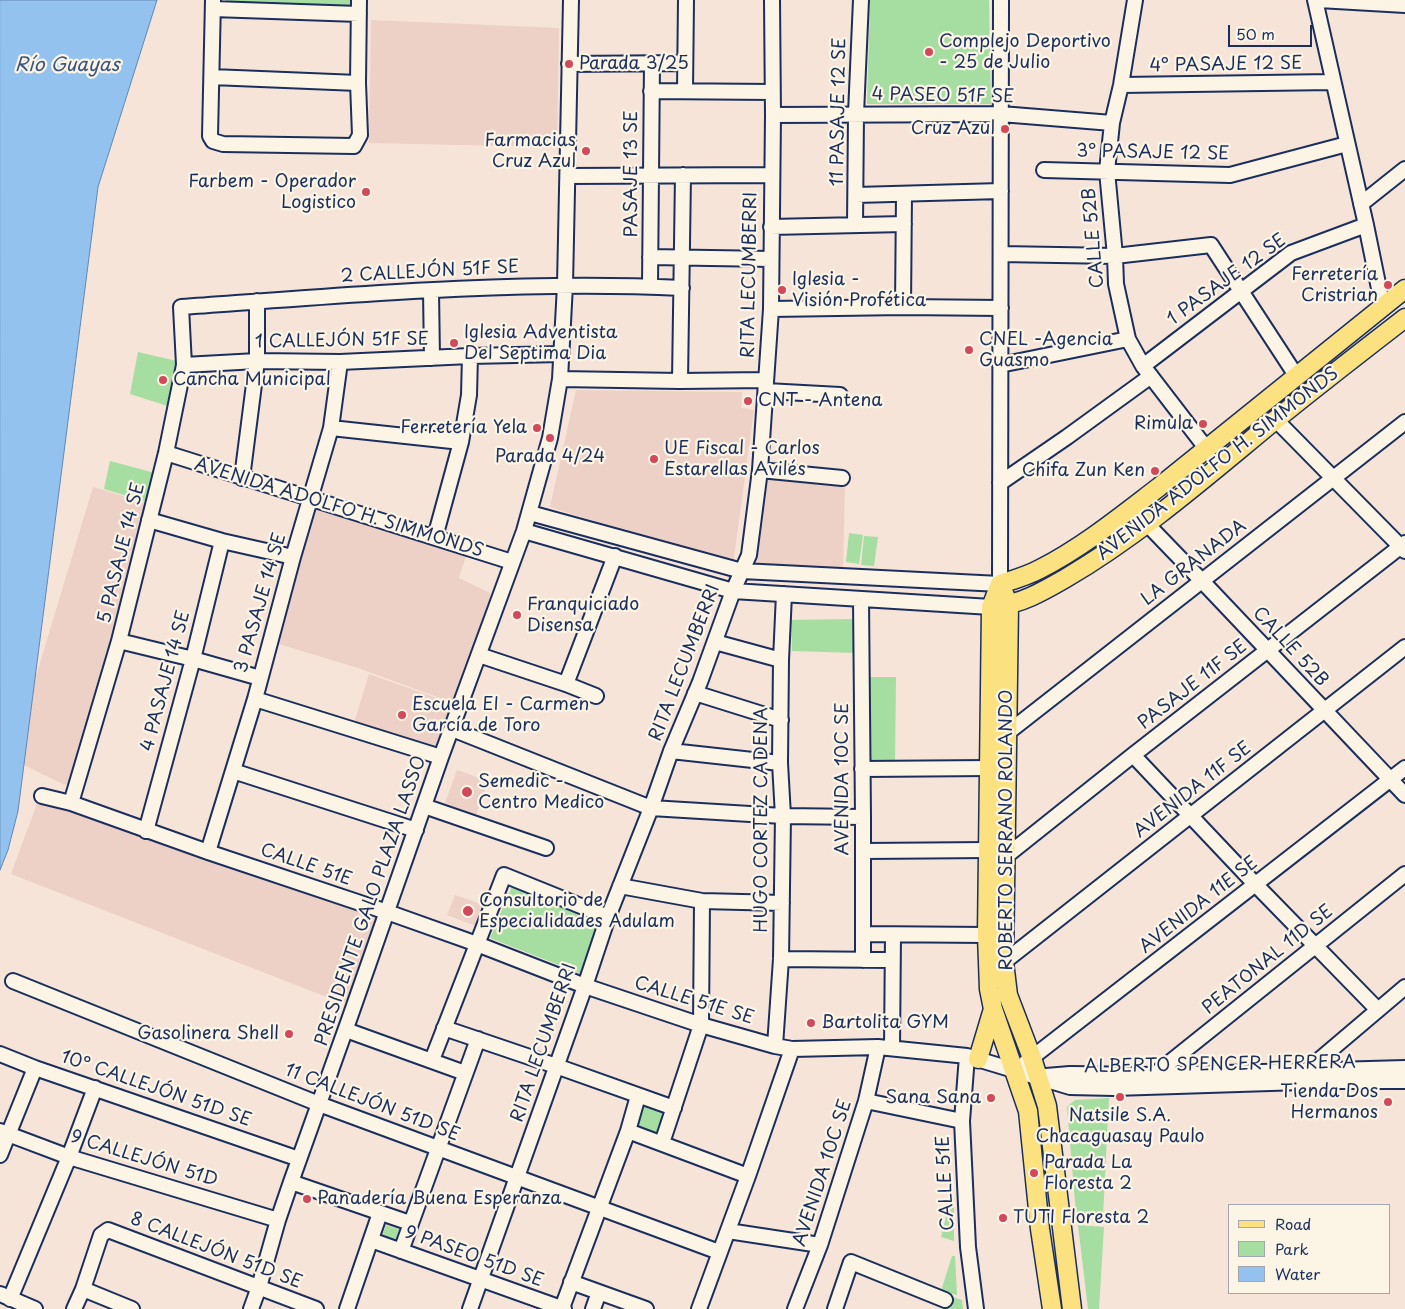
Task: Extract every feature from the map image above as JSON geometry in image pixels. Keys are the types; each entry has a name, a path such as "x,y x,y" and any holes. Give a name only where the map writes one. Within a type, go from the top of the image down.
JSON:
{"main road":[{"name":"AVENIDA ADOLFO H. SIMMONDS","path":"1000,584 1038,570 1085,542 1159,487 1405,289"},
{"name":"AVENIDA ADOLFO H. SIMMONDS","path":"1000,606 1028,598 1091,564 1147,524 1405,318"},
{"name":"ROBERTO SERRANO ROLANDO","path":"1000,584 1006,734 997,853 987,935 989,989 993,1009 1028,1111 1040,1229 1052,1309"},
{"name":"ROBERTO SERRANO ROLANDO","path":"1000,606 990,768 1004,962 1008,996 1032,1058 1047,1106 1072,1309"},
{"path":"972,1057 993,1009"}],"street":[{"name":"PRESIDENTE GALO PLAZA LASSO","path":"250,1309 259,1287 278,1220 299,1159 524,531 550,438 560,379 565,285 571,0"},
{"path":"685,91 686,0"},
{"name":"RITA LECUMBERRI","path":"470,1309 608,917 651,808 671,751 700,682 733,590 749,555 760,470 770,310 773,115 772,0"},
{"name":"11 PASAJE 12 SE","path":"855,225 856,114 861,0"},
{"name":"ROBERTO SERRANO ROLANDO","path":"1000,584 1001,0"},
{"name":"CALLE 52B","path":"1134,0 1121,85 1112,123 1107,171 1116,284 1128,339 1147,371 1206,448"},
{"path":"1315,0 1383,308"},
{"path":"1319,0 1405,5"},
{"path":"213,4 359,7 358,83 360,135 354,146 223,144 213,142 210,136 213,4"},
{"name":"PASAJE 13 SE","path":"650,286 652,63"},
{"path":"569,64 685,63"},
{"path":"212,77 358,83"},
{"name":"4° PASAJE 12 SE","path":"1121,85 1333,82"},
{"path":"651,91 772,92"},
{"name":"4 PASEO 51F SE","path":"773,115 1001,114 1112,123"},
{"name":"3° PASAJE 12 SE","path":"1044,170 1230,175 1348,144"},
{"path":"1361,204 1405,169"},
{"path":"680,381 684,175"},
{"path":"568,176 771,175"},
{"path":"856,195 1001,192"},
{"path":"903,307 904,194"},
{"path":"771,227 904,224"},
{"name":"1 PASAJE 12 SE","path":"1000,483 1067,437 1240,291 1291,253 1366,225"},
{"path":"1001,254 1115,256 1211,245 1297,377"},
{"path":"650,257 771,259"},
{"name":"2 CALLEJÓN 51F SE","path":"180,307 352,294 565,285 682,288"},
{"path":"431,291 432,358"},
{"path":"242,478 257,361 257,301"},
{"name":"5 PASAJE 14 SE","path":"70,803 119,641 166,453 184,365 180,307"},
{"path":"770,310 903,307 1000,308"},
{"path":"1000,365 1128,339"},
{"name":"1 CALLEJÓN 51F SE","path":"184,365 257,361 340,362 561,354"},
{"path":"435,537 461,442 469,395 470,356"},
{"name":"3 PASAJE 14 SE","path":"208,852 255,699 293,556 331,428 340,362"},
{"path":"560,379 766,385 840,394"},
{"path":"1276,420 1404,547"},
{"name":"LA GRANADA","path":"1006,734 1405,422"},
{"path":"331,428 461,442"},
{"name":"AVENIDA ADOLFO H. SIMMONDS","path":"166,453 512,562"},
{"path":"760,470 842,478"},
{"name":"AVENIDA ADOLFO H. SIMMONDS","path":"530,512 742,571 1000,584"},
{"path":"149,520 222,541 293,556"},
{"name":"CALLE 52B","path":"1147,524 1405,796"},
{"name":"AVENIDA ADOLFO H. SIMMONDS","path":"524,531 733,590 1000,606"},
{"name":"4 PASAJE 14 SE","path":"146,831 193,659 222,541"},
{"name":"PASAJE 11F SE","path":"997,853 1133,755 1404,547"},
{"path":"566,684 615,556"},
{"name":"HUGO CORTEZ CADENA","path":"775,1046 781,959 783,816 780,720 784,594"},
{"name":"AVENIDA 10C SE","path":"861,598 863,960"},
{"path":"119,641 260,678"},
{"path":"714,642 781,660"},
{"name":"AVENIDA 11F SE","path":"1004,962 1405,647"},
{"path":"479,655 596,696"},
{"path":"695,693 780,720"},
{"path":"255,699 442,758"},
{"path":"452,728 651,808 783,816 863,817"},
{"path":"671,751 780,763"},
{"path":"1133,755 1378,1010"},
{"path":"862,769 990,768"},
{"name":"AVENIDA 11E SE","path":"1014,1070 1256,885 1405,768"},
{"path":"233,771 416,830"},
{"name":"CALLE 51E","path":"42,796 70,803 146,831 387,912 477,944 585,986"},
{"path":"424,806 546,848"},
{"path":"863,851 997,853"},
{"name":"PEATONAL 11D SE","path":"1154,1075 1405,874"},
{"path":"432,1060 504,875 608,917"},
{"path":"620,886 702,901 782,904"},
{"path":"662,1143 701,1025 702,901"},
{"path":"863,934 987,935"},
{"name":"AVENIDA 10C SE","path":"796,1309 820,1245 866,1100 885,1047 894,935"},
{"path":"781,959 892,960"},
{"name":"11 CALLEJÓN 51D SE","path":"13,981 319,1104 719,1252"},
{"name":"CALLE 51E SE","path":"585,986 701,1025 792,1049"},
{"path":"1306,1071 1405,987"},
{"path":"444,1028 674,1108"},
{"path":"346,1030 465,1073"},
{"path":"401,1251 478,1040"},
{"name":"ALBERTO SPENCER HERRERA","path":"792,1049 885,1047 972,1057 1070,1087 1114,1088 1333,1081 1405,1082"},
{"path":"699,1309 792,1049"},
{"name":"10° CALLEJÓN 51D SE","path":"0,1054 35,1068 299,1159"},
{"name":"CALLE 51E","path":"972,1057 962,1121 968,1247 976,1309"},
{"path":"0,1155 4,1132 35,1068"},
{"name":"ALBERTO SPENCER HERRERA","path":"1038,1077 1070,1074 1154,1075 1405,1068"},
{"path":"35,1309 5,1296 69,1157 95,1088"},
{"path":"563,1309 571,1282 628,1130 638,1096"},
{"path":"866,1100 962,1121"},
{"path":"628,1130 748,1176"},
{"name":"9 CALLEJÓN 51D","path":"4,1132 69,1157 278,1220"},
{"path":"291,1182 410,1223"},
{"path":"347,1309 380,1213"},
{"name":"8 CALLEJÓN 51D SE","path":"83,1289 101,1235 108,1230 316,1309"},
{"path":"728,1231 820,1245"},
{"name":"9 PASEO 51D SE","path":"371,1240 563,1309"},
{"path":"835,1309 852,1262 945,1300"},
{"path":"571,1282 646,1309"},
{"path":"74,1309 83,1289 132,1309"},
{"path":"593,1309 599,1292"}],"shaded area":[{"path":"371,20 559,28 557,147 369,143"},
{"name":"UE Fiscal - Carlos Estarellas Avilés","path":"576,390 742,392 741,408 754,410 733,565 550,507"},
{"path":"763,477 845,484 843,570 757,565"},
{"path":"93,487 147,503 72,781 65,785 11,759"},
{"path":"315,508 466,556 459,578 490,593 490,600 451,702 358,668 279,644"},
{"name":"Escuela EI - Carmen García de Toro","path":"369,674 451,703 435,753 353,726"},
{"name":"Semedic - Centro Medico","path":"457,770 488,781 476,815 445,803"},
{"path":"38,801 378,916 347,1002 342,1003 11,874"},
{"name":"Consultorio de Especialidades Adulam","path":"455,895 489,907 481,928 447,915"}],"green space":[{"path":"226,0 354,0 354,11 226,7"},
{"name":"Complejo Deportivo - 25 de Julio","path":"870,0 989,0 991,104 867,104"},
{"path":"138,352 181,362 171,407 130,394"},
{"path":"110,461 155,473 147,502 104,489"},
{"path":"849,533 863,535 859,564 846,562"},
{"path":"864,536 878,537 874,566 861,565"},
{"path":"857,619 857,653 792,651 791,620"},
{"path":"870,677 896,677 895,764 868,762"},
{"path":"514,882 603,918 582,974 490,938"},
{"path":"638,1096 674,1108 662,1143 628,1131"},
{"path":"1109,1098 1103,1216 1076,1213 1067,1107 1075,1100"},
{"path":"954,1196 954,1241 941,1237 951,1197"},
{"path":"386,1225 404,1231 399,1244 382,1237"},
{"path":"1078,1225 1104,1227 1099,1309 1088,1309"},
{"path":"952,1256 955,1256 957,1295 941,1291"},
{"path":"949,1296 962,1300 963,1309 945,1309"}],"water":[{"name":"Río Guayas","path":"0,0 157,0 98,187 18,811 8,850 0,870"}],"place":[{"name":"Complejo Deportivo - 25 de Julio","path":"929,52"},
{"name":"Parada 3/25","path":"569,64"},
{"name":"Cruz Azul","path":"1005,129"},
{"name":"Farmacias Cruz Azul","path":"586,151"},
{"name":"Farbem - Operador Logistico","path":"366,192"},
{"name":"Ferretería Cristrian","path":"1388,285"},
{"name":"Iglesia - Visión Profética","path":"782,290"},
{"name":"Iglesia Adventista Del Septima Dia","path":"454,343"},
{"name":"CNEL -Agencia Guasmo","path":"969,350"},
{"name":"Cancha Municipal","path":"163,380"},
{"name":"CNT - Antena","path":"748,401"},
{"name":"Rimula","path":"1203,424"},
{"name":"Ferretería Yela","path":"537,428"},
{"name":"Parada 4/24","path":"550,438"},
{"name":"UE Fiscal - Carlos Estarellas Avilés","path":"654,459"},
{"name":"Chifa Zun Ken","path":"1155,471"},
{"name":"Franquiciado Disensa","path":"517,615"},
{"name":"Escuela EI - Carmen García de Toro","path":"402,715"},
{"name":"Semedic - Centro Medico","path":"467,792"},
{"name":"Consultorio de Especialidades Adulam","path":"468,911"},
{"name":"Bartolita GYM","path":"811,1023"},
{"name":"Gasolinera Shell","path":"289,1034"},
{"name":"Natsile S.A. Chacaguasay Paulo","path":"1120,1097"},
{"name":"Sana Sana","path":"991,1098"},
{"name":"Tienda Dos Hermanos","path":"1388,1102"},
{"name":"Parada La Floresta 2","path":"1034,1173"},
{"name":"Panadería Buena Esperanza","path":"307,1199"},
{"name":"TUTI Floresta 2","path":"1003,1218"}]}
